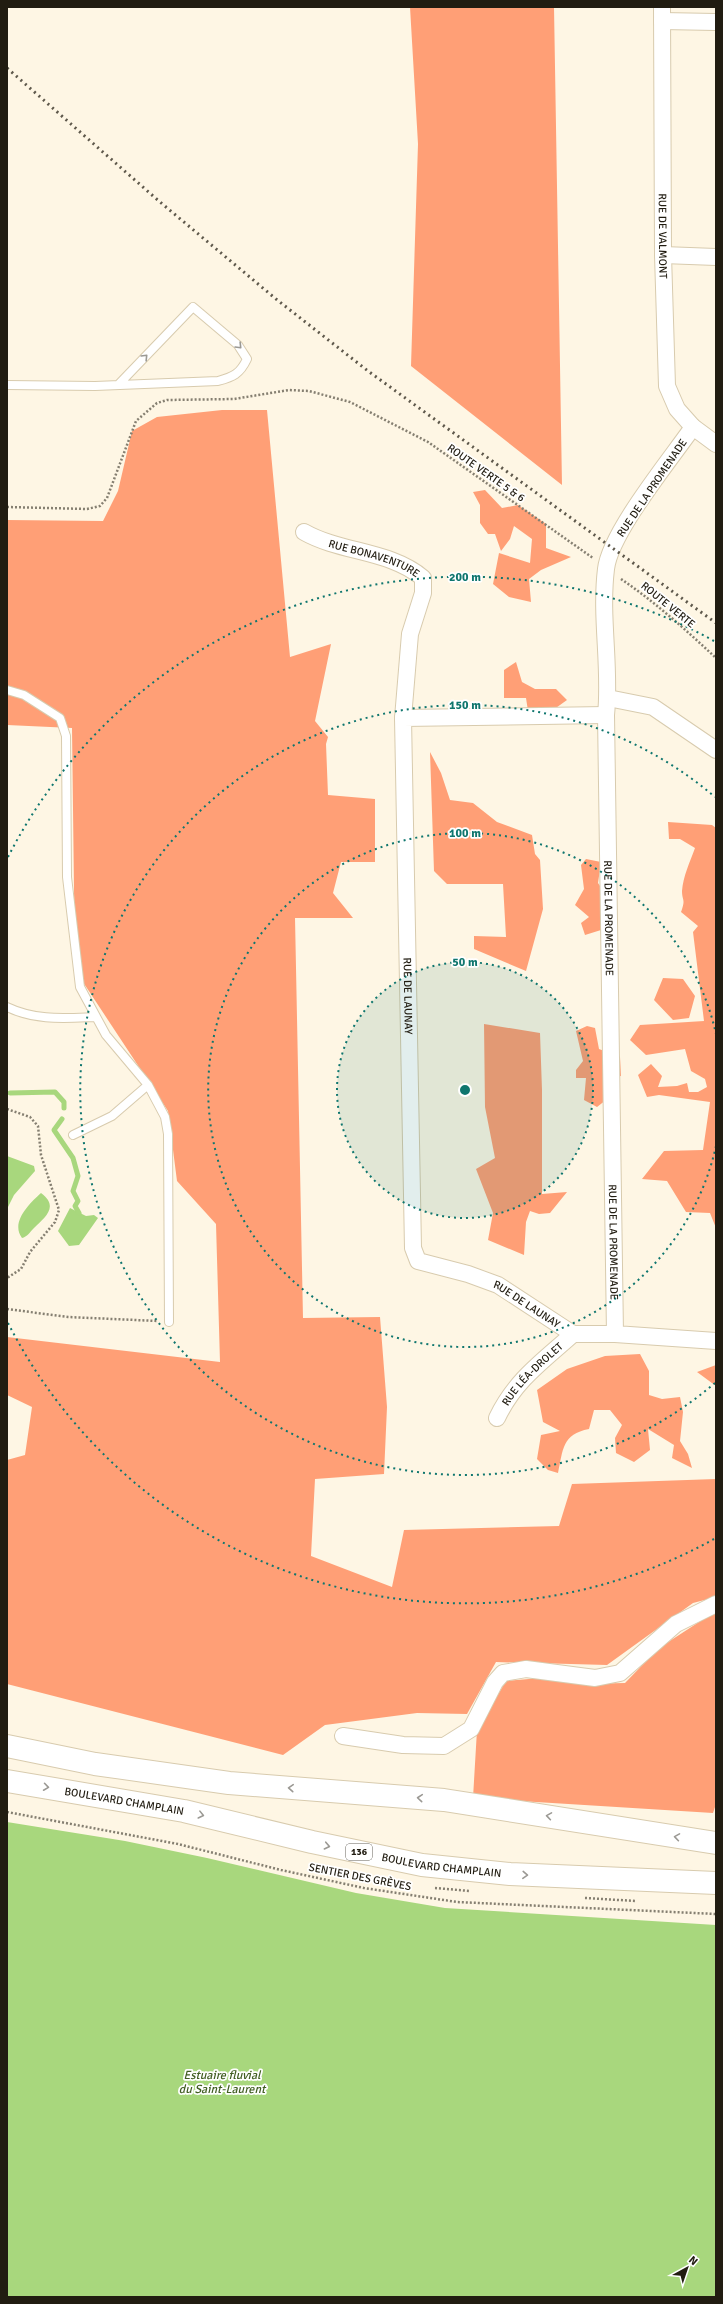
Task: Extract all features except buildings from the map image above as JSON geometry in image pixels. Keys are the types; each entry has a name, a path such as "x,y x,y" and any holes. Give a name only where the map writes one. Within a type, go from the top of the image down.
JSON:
{"main road":[{"path":"7,1746 95,1764 229,1783 444,1800 716,1843"},
{"name":"BOULEVARD CHAMPLAIN","path":"7,1781 184,1810 312,1842 422,1865 510,1874 716,1883"}],"street":[{"path":"662,14 716,22"},
{"name":"RUE DE VALMONT","path":"662,14 663,255 667,386 677,409 693,428 716,444"},
{"path":"663,255 716,257"},
{"name":"RUE DE LA PROMENADE","path":"615,1334 606,716 608,698 604,597 606,568 620,531 693,428"},
{"name":"RUE BONAVENTURE","path":"304,532 317,539 411,568 423,578 423,593 410,634 403,718"},
{"path":"608,698 652,707 716,750"},
{"path":"403,718 606,716"},
{"name":"RUE DE LAUNAY","path":"403,718 413,1248 418,1261 468,1274 498,1285 574,1334"},
{"path":"574,1334 615,1334 716,1341"},
{"name":"RUE LÉA-DROLET","path":"497,1418 506,1398 524,1378 574,1334"},
{"path":"343,1736 403,1745 444,1746 471,1729 495,1682 503,1673 526,1669 595,1678 620,1673 676,1624 716,1604"}],"lane":[{"path":"7,385 118,385 218,381 235,376 241,371 247,359 238,345 193,307 118,385"},
{"path":"7,690 24,695 60,718 66,736 66,877 80,987 106,1035 148,1085 165,1117 168,1134 169,1322"},
{"path":"7,1007 18,1012 44,1018 96,1017"},
{"path":"73,1135 112,1116 148,1085"}],"path":[{"name":"ROUTE VERTE 5 & 6","path":"7,507 87,509 100,506 107,498 136,421 157,403 167,400 234,399 289,390 309,391 350,402 428,442 606,568"},
{"name":"ROUTE VERTE","path":"606,568 642,593 716,658"},
{"path":"7,1109 30,1117 38,1126 41,1155 59,1210 55,1222 30,1252 21,1268 7,1278"},
{"path":"7,1309 68,1317 169,1322"},
{"name":"SENTIER DES GRÈVES","path":"7,1812 178,1844 281,1870 364,1888 456,1902 716,1914"}],"shaded area":[{"path":"410,7 554,7 562,485 411,366 418,144"},
{"path":"222,410 267,410 290,657 331,644 315,721 328,737 326,744 328,795 375,799 375,862 341,862 333,893 353,918 295,918 303,1318 380,1317 387,1407 384,1474 315,1479 311,1556 392,1587 404,1530 559,1526 572,1484 716,1479 716,1597 693,1603 607,1665 496,1662 467,1714 417,1713 325,1725 283,1755 7,1684 7,1460 25,1455 32,1407 7,1395 7,1337 220,1362 216,1224 177,1181 168,1111 75,970 72,728 7,725 7,520 103,521 118,491 132,431 157,417"},
{"path":"485,490 502,508 518,505 546,524 546,548 571,557 541,570 529,579 531,602 509,597 493,584 499,553 530,563 532,539 514,526 510,539 501,551 495,534 488,534 480,523 480,505 473,492"},
{"path":"516,662 522,682 535,689 556,689 567,700 553,710 528,711 526,698 504,698 504,670"},
{"path":"430,752 441,773 450,800 473,803 497,822 532,835 535,854 540,860 543,909 526,971 474,949 474,936 506,937 503,884 447,884 434,871"},
{"path":"668,822 712,825 716,828 716,1228 710,1213 686,1212 667,1181 642,1179 664,1151 703,1150 710,1102 659,1095 647,1097 638,1075 651,1064 662,1076 658,1087 677,1086 687,1083 689,1092 698,1092 707,1087 705,1079 691,1071 685,1049 646,1055 630,1040 640,1025 704,1021 693,932 698,926 681,912 684,902 682,891 684,880 695,848 680,839 669,839"},
{"path":"586,859 601,862 598,883 609,899 600,908 601,930 585,935 581,923 589,917 575,905 584,889 581,865"},
{"path":"663,978 683,979 695,996 689,1018 673,1020 654,1000"},
{"path":"484,1024 540,1033 542,1090 542,1194 567,1192 550,1213 539,1214 530,1211 526,1222 524,1255 488,1240 493,1213 476,1169 495,1158 485,1107"},
{"path":"587,1026 595,1028 599,1049 620,1057 621,1076 604,1079 606,1100 597,1107 584,1100 586,1078 576,1078 576,1070 583,1061 576,1031"},
{"path":"640,1354 649,1371 649,1395 662,1399 680,1397 683,1412 680,1441 688,1454 692,1468 672,1458 674,1445 648,1429 650,1450 634,1462 616,1453 615,1438 622,1425 610,1410 594,1410 589,1429 580,1431 573,1435 565,1444 558,1473 548,1470 537,1459 541,1435 560,1431 543,1422 537,1390 567,1369 605,1356"},
{"path":"716,1365 716,1386 697,1372"},
{"path":"716,1611 716,1804 713,1813 473,1798 477,1730 506,1681 541,1678 583,1684 625,1683 659,1648"}],"water":[{"path":"7,1156 34,1166 35,1171 14,1195 7,1209"},
{"path":"41,1193 47,1198 50,1208 46,1216 25,1237 22,1238 18,1226 20,1219 27,1207"},
{"path":"70,1208 86,1216 94,1215 98,1218 79,1245 69,1246 58,1231"},
{"name":"Estuaire fluvial du Saint-Laurent","path":"7,1822 125,1841 207,1858 356,1893 445,1908 716,1925 716,2297 7,2297"}],"waterway":[{"path":"10,1093 55,1092 64,1102 64,1108"},
{"path":"62,1119 54,1130 73,1158 78,1176 73,1191 78,1201 75,1206 79,1213"}],"railway":[{"path":"7,68 160,202 276,299 368,371 716,623"}]}
